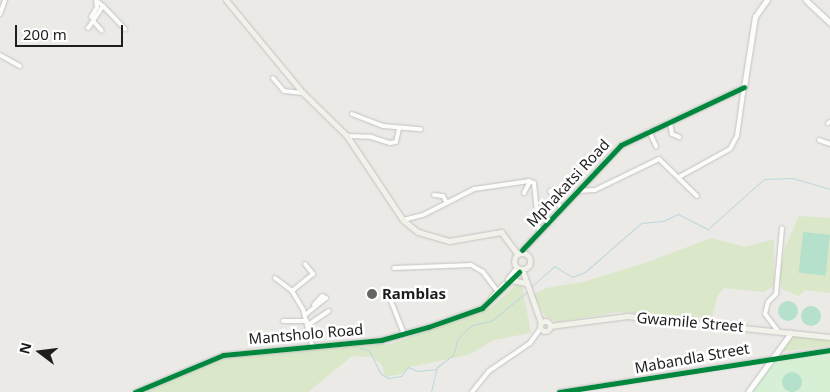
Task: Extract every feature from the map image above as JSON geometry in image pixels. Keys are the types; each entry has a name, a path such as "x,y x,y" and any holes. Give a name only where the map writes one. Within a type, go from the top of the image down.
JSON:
{"main road":[{"path":"226,0 303,93 347,136 403,220 418,232 449,241 496,231 508,238 516,252 520,271 541,326"},
{"path":"516,252 522,250 528,260 520,271"},
{"path":"511,280 526,288"},
{"name":"Gwamile Street","path":"541,326 547,322 550,326 627,316 830,337"}],"street":[{"path":"0,14 5,0"},
{"path":"679,177 730,148 737,136 755,16 767,0"},
{"path":"806,0 830,22"},
{"path":"88,28 97,1 125,29"},
{"path":"92,19 103,6"},
{"path":"92,19 102,30"},
{"path":"0,55 20,66"},
{"path":"273,78 284,91 303,93"},
{"name":"Mphakatsi Road","path":"522,250 539,234 621,144 744,86"},
{"path":"352,114 399,129 422,129"},
{"path":"670,122 672,134 678,137"},
{"path":"347,136 371,137 390,143 396,142 399,129"},
{"path":"649,131 656,146"},
{"path":"819,140 830,144"},
{"path":"577,191 595,190 654,159 664,161 697,196"},
{"path":"403,220 474,189 530,182 534,183 539,234"},
{"path":"524,193 530,182"},
{"path":"550,191 562,208"},
{"path":"434,195 443,196 447,202"},
{"path":"778,331 765,314 768,302 776,294 782,228"},
{"path":"292,291 313,274 305,264"},
{"path":"394,268 421,266 477,267 498,292"},
{"path":"416,271 421,266"},
{"name":"Mantsholo Road","path":"498,292 520,271"},
{"name":"Mantsholo Road","path":"136,392 223,355 404,334 482,308 520,271"},
{"path":"275,278 292,291 305,315 312,346"},
{"path":"387,291 404,334"},
{"path":"305,315 314,305"},
{"path":"283,321 307,323 329,311"},
{"path":"472,392 489,372 530,343 541,326"},
{"path":"748,392 772,357 792,333"},
{"name":"Mabandla Street","path":"559,392 772,357 830,350"}],"green space":[{"path":"799,216 830,218 830,293 805,290 799,296 782,289 779,277 785,247"},
{"path":"803,232 830,235 826,276 799,273"},
{"path":"711,238 746,247 774,239 774,286 764,292 724,288 717,297 712,318 618,312 557,322 545,316 533,295 546,288 583,282 648,262"},
{"path":"521,280 531,333 494,340 468,355 410,367 401,374 386,377 381,364 372,357 352,356 308,392 135,392 223,355 349,342 391,344 492,307"},
{"path":"784,301 792,301 798,307 798,315 792,321 784,321 778,315 778,307"},
{"path":"811,306 818,309 821,316 818,323 811,326 804,323 801,316 804,309"},
{"path":"793,335 830,339 830,346 779,352"},
{"path":"830,350 830,392 744,392 773,357"},
{"path":"792,372 799,375 802,382 799,389 792,392 785,389 782,382 785,375"}],"waterway":[{"path":"531,287 554,266 572,277 585,272 641,223 663,221 678,214 708,229 764,179 792,178 830,189"},
{"path":"431,392 437,367 453,355 458,338 472,325 491,321 527,292"},
{"path":"360,348 369,350 380,373 388,378 401,376 408,367 417,371 437,369"}],"cycle path":[{"path":"522,250 621,145 744,87"},
{"path":"135,392 223,355 381,340 428,327 482,308 519,272"},
{"path":"559,392 830,350"}],"place":[{"name":"Ramblas","path":"372,294"}]}
